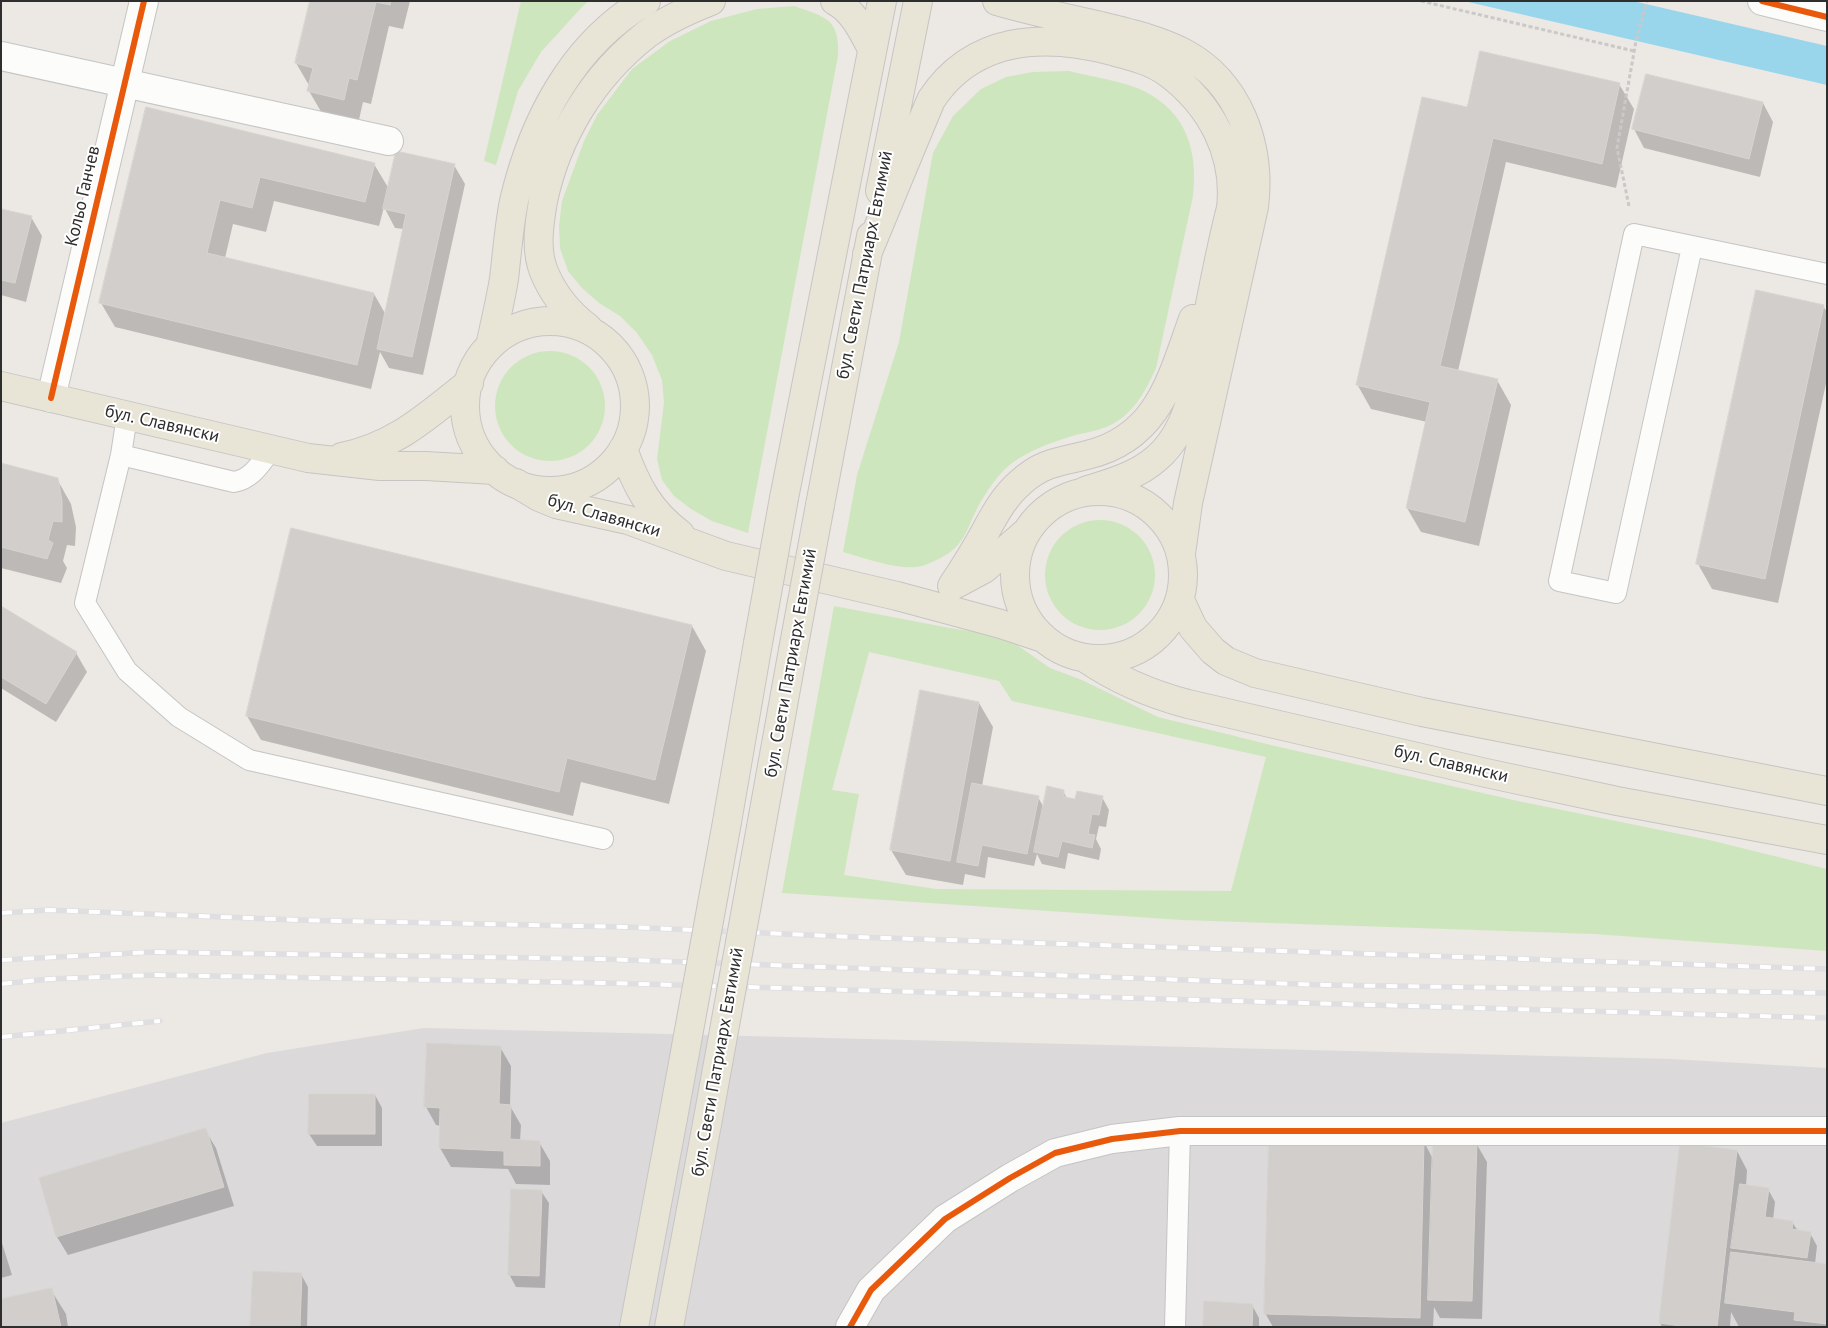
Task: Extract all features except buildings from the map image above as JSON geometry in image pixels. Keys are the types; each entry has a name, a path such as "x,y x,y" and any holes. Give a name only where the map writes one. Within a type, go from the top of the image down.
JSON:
{"main road":[{"path":"490,346 503,282 514,202 524,164 536,130 548,106 577,60 611,26 646,1"},
{"path":"593,333 576,326 558,322 539,322 521,326 505,334 490,346 474,369 468,383 466,399 469,431 484,459 506,477 540,490 576,487 598,476 608,468 628,440 634,418 635,396 627,370 618,356 602,339 571,315 554,294 544,271 539,251 538,231 553,164 573,120 598,82 647,34 666,21 711,1"},
{"path":"835,1 852,17 872,49"},
{"name":"бул. Свети Патриарх Евтимий","path":"634,1327 728,822 784,498 882,1"},
{"name":"бул. Свети Патриарх Евтимий","path":"670,1327 820,505 867,254 918,1"},
{"path":"997,1 1143,36 1168,44 1194,58 1211,72 1238,108 1246,127 1256,168 1257,188 1188,503 1180,554"},
{"path":"867,254 923,115 942,84 956,70 985,54 1000,48 1032,41 1069,42 1143,60 1166,72 1186,88 1204,109 1215,126 1231,169 1233,188 1231,208 1192,392 1182,424 1174,438 1157,458 1144,468 1130,476 1085,491 1057,501 1035,520 1026,532 1016,558 1014,573 1015,587 1025,615 1043,638 1066,652 1085,658 1117,657 1143,646 1156,637 1170,620 1180,600 1183,585 1183,569 1177,542 1165,522 1147,506 1124,494 1111,491 1085,491"},
{"path":"952,586 1000,506 1021,482 1048,464 1088,455 1127,439 1140,429 1151,416 1159,405 1172,379 1225,231"},
{"name":"бул. Славянски","path":"324,460 366,450 405,433 468,383"},
{"name":"бул. Славянски","path":"1,386 271,450 324,460 380,466 426,466 506,477 539,497 556,504 628,520 726,556 896,596 1001,624 1043,638"},
{"name":"бул. Славянски","path":"623,449 636,483 647,501 670,526 695,545"},
{"name":"бул. Славянски","path":"896,596 920,594 952,586 984,569 1026,532"},
{"path":"1180,600 1193,628 1213,651 1226,661 1255,673 1422,712 1827,791"},
{"name":"бул. Славянски","path":"1085,658 1106,673 1147,692 1188,704 1486,773 1617,801 1827,840"}],"street":[{"name":"Кольо Ганчев","path":"51,398 144,1"},
{"path":"1762,1 1827,16"},
{"path":"1,56 389,141"},
{"path":"850,1327 871,1290 945,1219 1054,1153 1112,1139 1180,1131 1827,1131"}],"lane":[{"path":"1692,246 1616,594 1559,580 1634,234 1692,246 1827,274"},
{"path":"127,416 120,456 86,603 127,671 180,717 249,760 603,839"},
{"path":"120,456 234,482 244,480 252,474 271,450"},
{"path":"1175,1327 1180,1131"}],"path":[{"path":"1422,1 1634,52"},
{"path":"1634,234 1617,148 1636,41 1646,3"}],"shaded area":[{"path":"424,1028 1671,1059 1827,1068 1827,1327 1,1327 1,1123 267,1053"}],"green space":[{"path":"521,1 589,1 541,52 518,91 496,165 484,161"},
{"path":"794,6 815,13 829,21 836,34 838,56 748,533 712,521 691,509 674,496 662,480 657,459 664,403 662,380 652,355 637,333 620,316 599,303 582,288 568,271 560,248 559,226 562,201 584,141 597,115 632,69 670,41 711,21 757,9"},
{"path":"1069,71 1127,84 1159,100 1180,122 1191,149 1194,164 1193,196 1153,376 1135,405 1116,422 1044,446 1019,458 1005,469 984,496 961,541 944,556 925,565 906,567 884,564 843,552 857,475 899,342 933,153 953,116 981,89 1006,77 1033,72"},
{"path":"550,351 571,355 589,367 601,385 605,406 601,427 589,445 571,457 550,461 529,457 511,445 499,427 495,406 499,385 511,367 529,355"},
{"path":"1100,520 1121,524 1139,536 1151,554 1155,575 1151,596 1139,614 1121,626 1100,630 1079,626 1061,614 1049,596 1045,575 1049,554 1061,536 1079,524"},
{"path":"834,606 950,628 1004,636 1050,668 1082,680 1158,717 1275,746 1518,801 1709,840 1827,869 1827,951 1594,934 1182,920 782,893","holes":["869,652 999,681 1012,701 1266,757 1231,891 936,889 844,875 859,794 832,790"]}],"water":[{"path":"1464,1 1633,1 1827,46 1827,85"}],"railway":[{"path":"1,913 48,910 298,920 625,927 855,937 1827,969"},
{"path":"1,960 153,952 601,959 1325,985 1827,993"},
{"path":"1,984 49,979 155,975 606,983 1827,1018"},
{"path":"1,1037 160,1021"}],"cycle path":[{"path":"51,398 144,1"},
{"path":"1762,1 1827,17"},
{"path":"850,1327 871,1290 945,1219 1010,1178 1055,1153 1112,1139 1180,1131 1827,1131"}]}
